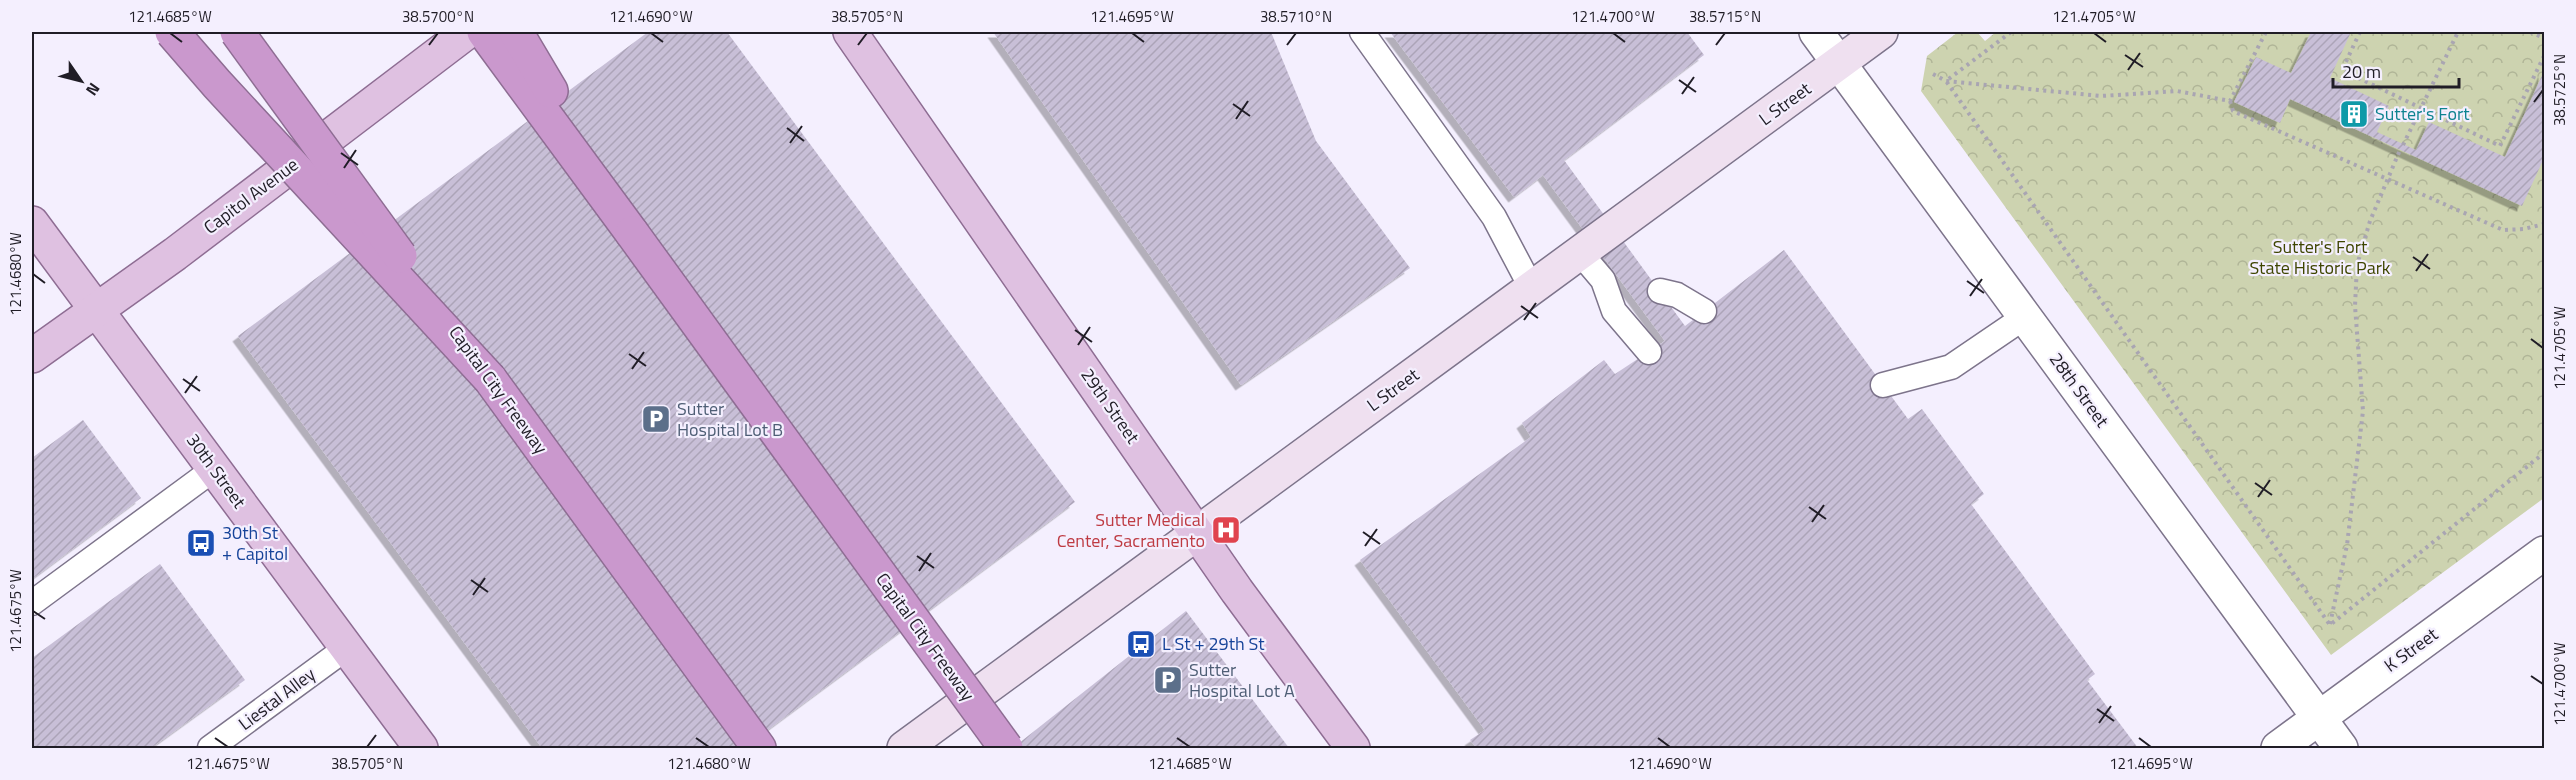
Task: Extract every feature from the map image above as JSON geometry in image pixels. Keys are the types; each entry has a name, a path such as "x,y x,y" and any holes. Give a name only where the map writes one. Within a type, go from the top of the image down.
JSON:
{"highway":[{"path":"172,32 217,84 490,380"},
{"name":"Capital City Freeway","path":"237,32 759,748"},
{"name":"Capital City Freeway","path":"484,32 1006,748"},
{"path":"516,32 632,233"}],"main road":[{"name":"Capitol Avenue","path":"32,356 175,254 467,32"},
{"name":"29th Street","path":"850,32 1198,533 1353,748"},
{"name":"L Street","path":"904,748 1881,32"},
{"name":"30th Street","path":"32,222 345,649 421,748"}],"street":[{"name":"28th Street","path":"1816,32 2341,748"},
{"name":"K Street","path":"2278,748 2544,553"}],"lane":[{"path":"1362,32 1494,217 1532,289"},
{"path":"1581,254 1613,282 1614,311 1649,352"},
{"path":"1660,291 1677,295 1704,311"},
{"path":"1883,385 1951,367 2026,316"},
{"path":"32,603 214,469"},
{"name":"Liestal Alley","path":"210,748 345,649"}],"path":[{"path":"1946,81 2011,32"},
{"path":"2266,32 2230,101 2233,111 2503,230 2524,229 2544,224"},
{"path":"2360,32 2342,70 2421,106 2500,146 2544,56"},
{"path":"2403,145 2458,32"},
{"path":"2530,32 2544,38"},
{"path":"1933,74 1946,81 2101,96 2177,91 2230,101"},
{"path":"1946,81 2330,625"},
{"path":"2330,625 2347,545 2363,411 2355,306 2357,265 2370,221 2400,150"},
{"path":"2330,625 2544,453"}],"green space":[{"name":"Sutter's Fort State Historic Park","path":"1958,32 1977,32 1985,41 1996,32 2544,32 2544,498 2331,655 1921,91 1927,56"}],"building":[{"name":"Sutter Hospital Lot B","path":"648,32 727,32 1075,502 743,748 542,748 238,336"},
{"path":"993,32 1271,32 1316,141 1410,268 1241,385"},
{"path":"1390,32 1687,32 1704,55 1564,160 1685,326 1784,250 1908,419 1922,409 1984,494 1971,504 2095,674 2087,680 2138,748 1477,748 1470,740 1485,730 1360,560 1531,437 1522,423 1604,360 1615,374 1665,341 1543,175 1514,197"},
{"name":"Sutter's Fort","path":"2311,32 2351,32 2330,78 2389,106 2377,132 2416,150 2429,122 2505,157 2544,71 2544,158 2522,206 2290,99 2280,123 2234,102 2256,57 2291,73"},
{"path":"83,420 141,498 32,579 32,458"},
{"path":"160,564 245,680 151,748 32,748 32,658"},
{"name":"Sutter Hospital Lot A","path":"1186,611 1289,748 1013,748"}],"place":[{"name":"Sutter's Fort","path":"2354,114"},
{"name":"Sutter Hospital Lot B","path":"656,419"},
{"name":"Sutter Medical Center, Sacramento","path":"1226,530"},
{"name":"30th St + Capitol","path":"201,543"},
{"name":"L St + 29th St","path":"1141,644"},
{"name":"Sutter Hospital Lot A","path":"1168,680"}]}
